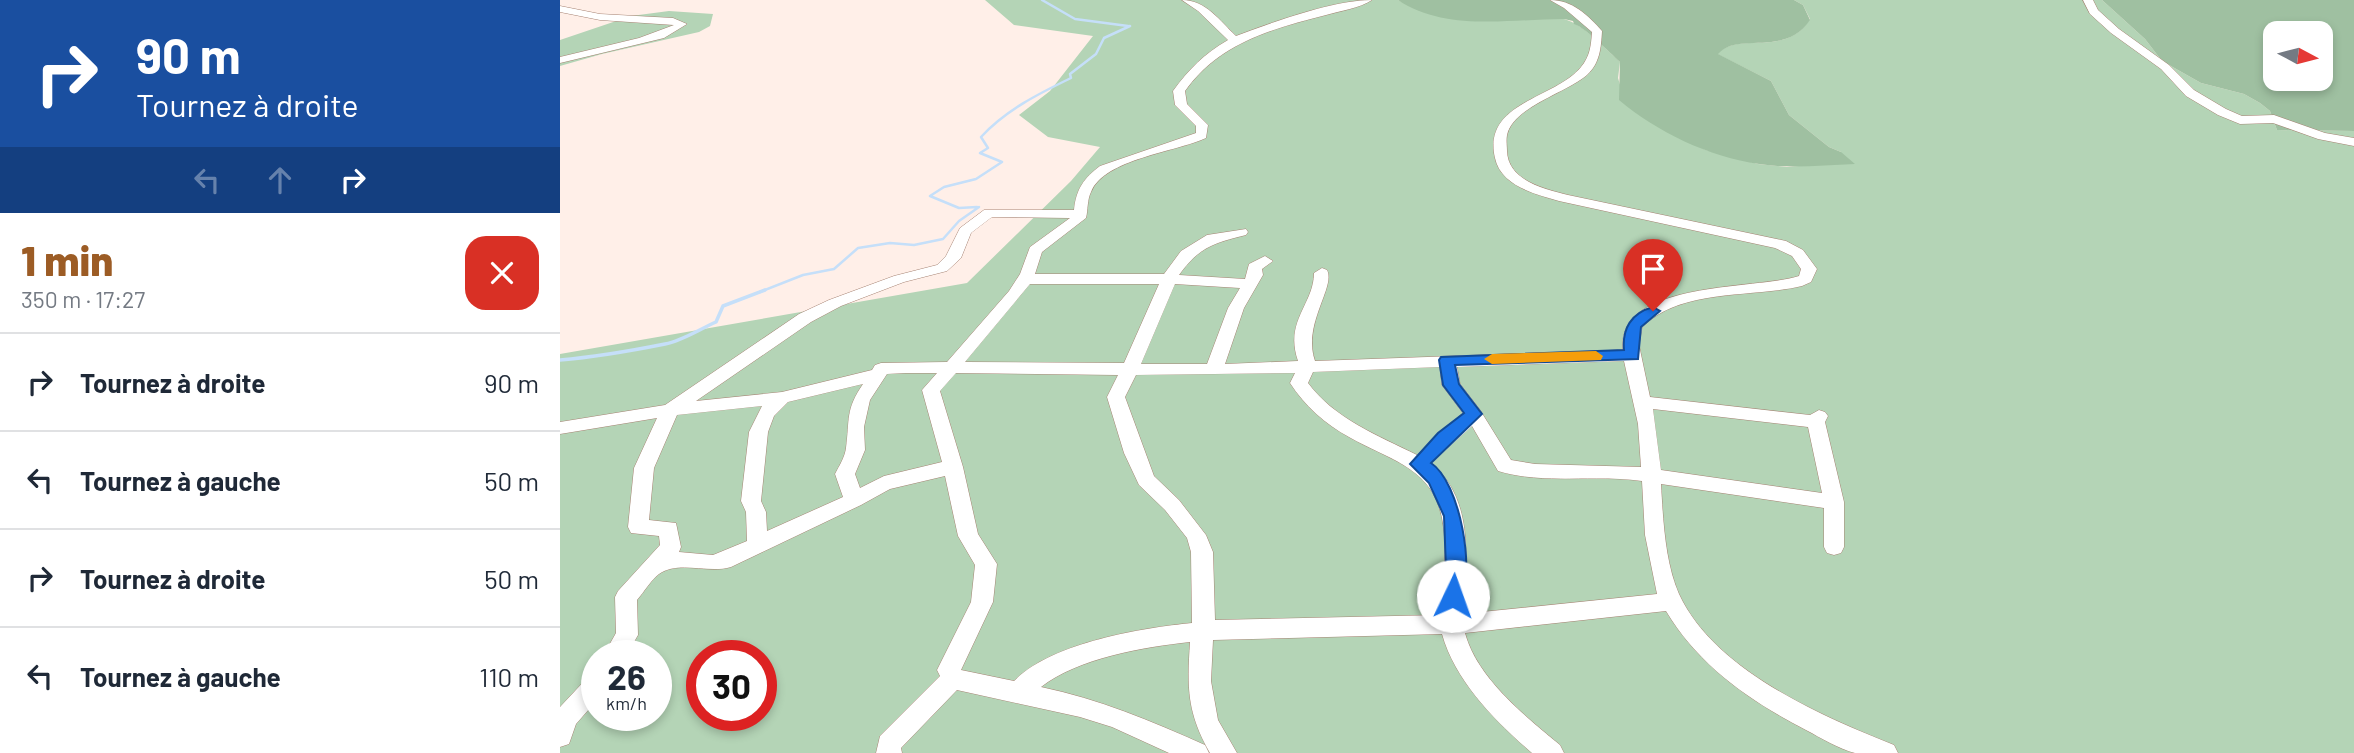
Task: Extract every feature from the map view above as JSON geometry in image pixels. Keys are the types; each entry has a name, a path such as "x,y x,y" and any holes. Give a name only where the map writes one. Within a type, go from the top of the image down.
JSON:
{"street":[{"path":"1188,0 1202,9 1235,41"},
{"path":"953,679 949,670 982,602 986,564 968,536 953,467 930,390 952,368 1026,279 1035,250 1079,218 1084,191 1104,170 1131,158 1202,135 1202,125 1181,105 1179,91 1195,68 1235,41 1280,24 1367,0"},
{"path":"1555,0 1568,6 1597,31 1595,55 1574,81 1512,114 1499,135 1501,159 1513,178 1586,204 1788,247 1804,258 1809,269 1806,279 1791,284 1727,290 1653,311 1634,325 1630,337 1644,402 1652,476 1654,530 1671,601 1713,656 1752,688 1835,731 1885,753"},
{"path":"2088,0 2094,12 2165,67 2190,93 2222,112 2240,120 2274,120 2322,136 2354,142"},
{"path":"560,9 600,17 673,21 682,24 672,32 653,38 561,58"},
{"path":"624,640 627,635 626,597 671,547 669,528 638,527 644,468 670,410 805,318 835,303 899,279 942,268 953,258 965,230 989,213 1081,214"},
{"path":"1224,753 1206,723 1199,681 1202,552 1196,534 1146,480 1134,453 1116,397 1169,279 1186,254 1199,244 1241,232"},
{"path":"1214,370 1236,308 1255,275 1254,267 1265,261"},
{"path":"1308,365 1301,352 1304,330 1315,296 1323,284 1322,273"},
{"path":"1026,279 1169,279 1250,284"},
{"path":"854,500 845,474 856,450 855,428 861,400 881,369 1214,370 1632,355"},
{"path":"1447,360 1451,385 1474,414 1505,466 1522,471 1604,470 1834,502"},
{"path":"1308,365 1300,383 1313,403 1358,433 1419,464 1430,471 1437,481 1453,516 1455,569 1451,624 1464,657 1516,724 1551,753"},
{"path":"560,428 670,410 782,398 878,373"},
{"path":"758,544 755,531 758,513 751,501 757,481 756,451 765,414 782,398"},
{"path":"1644,402 1817,419 1834,502 1834,547"},
{"path":"1419,464 1444,437 1474,414"},
{"path":"655,566 683,559 713,563 854,500 884,483 953,467"},
{"path":"1018,694 1031,677 1063,662 1148,637 1202,629 1451,624 1531,619 1671,601"},
{"path":"953,679 1093,710 1196,753"},
{"path":"889,753 889,744 953,679"},
{"path":"560,736 566,718 581,701"}],"green space":[{"path":"985,0 1398,0 1426,13 1564,19 1586,31 1620,62 1618,78 1621,88 1669,132 1706,150 1758,164 1787,167 1811,165 1841,152 1829,147 1789,115 1771,81 1717,54 1726,47 1775,41 1800,31 1810,19 1803,5 1794,0 2102,0 2145,39 2162,61 2201,83 2244,94 2260,103 2270,111 2277,130 2354,131 2354,753 560,753 560,354 967,283 1071,181 1100,147 1048,137 1019,115 1050,91 1093,36 1014,25"},
{"path":"1398,0 1794,0 1803,5 1810,20 1800,31 1775,41 1737,44 1718,54 1771,81 1789,115 1855,164 1759,164 1721,156 1684,141 1650,123 1619,100 1620,62 1573,21 1457,20 1416,10"},
{"path":"2102,0 2354,0 2354,131 2277,130 2270,111 2260,103 2244,94 2201,83 2162,61 2145,39"},
{"path":"669,11 713,14 710,26 699,32 560,66 560,40 631,16"}],"waterway":[{"path":"1042,0 1075,19 1128,26"},
{"path":"977,207 959,208 930,196 944,187 976,179 1002,162 980,153 988,148 981,137 1012,111 1071,78 1070,74 1096,54 1104,38 1130,26"},
{"path":"760,292 803,275 834,269 858,248 890,243 914,245 943,239 959,221 979,207"},
{"path":"560,360 626,351 678,340 716,322 723,306 765,290"}],"slow traffic":[{"path":"1492,359 1596,356"}],"route":[{"path":"1453,596 1453,516 1437,481 1430,471 1419,464 1444,437 1474,414 1451,385 1447,360 1632,355 1630,337 1634,325 1653,311"}]}
